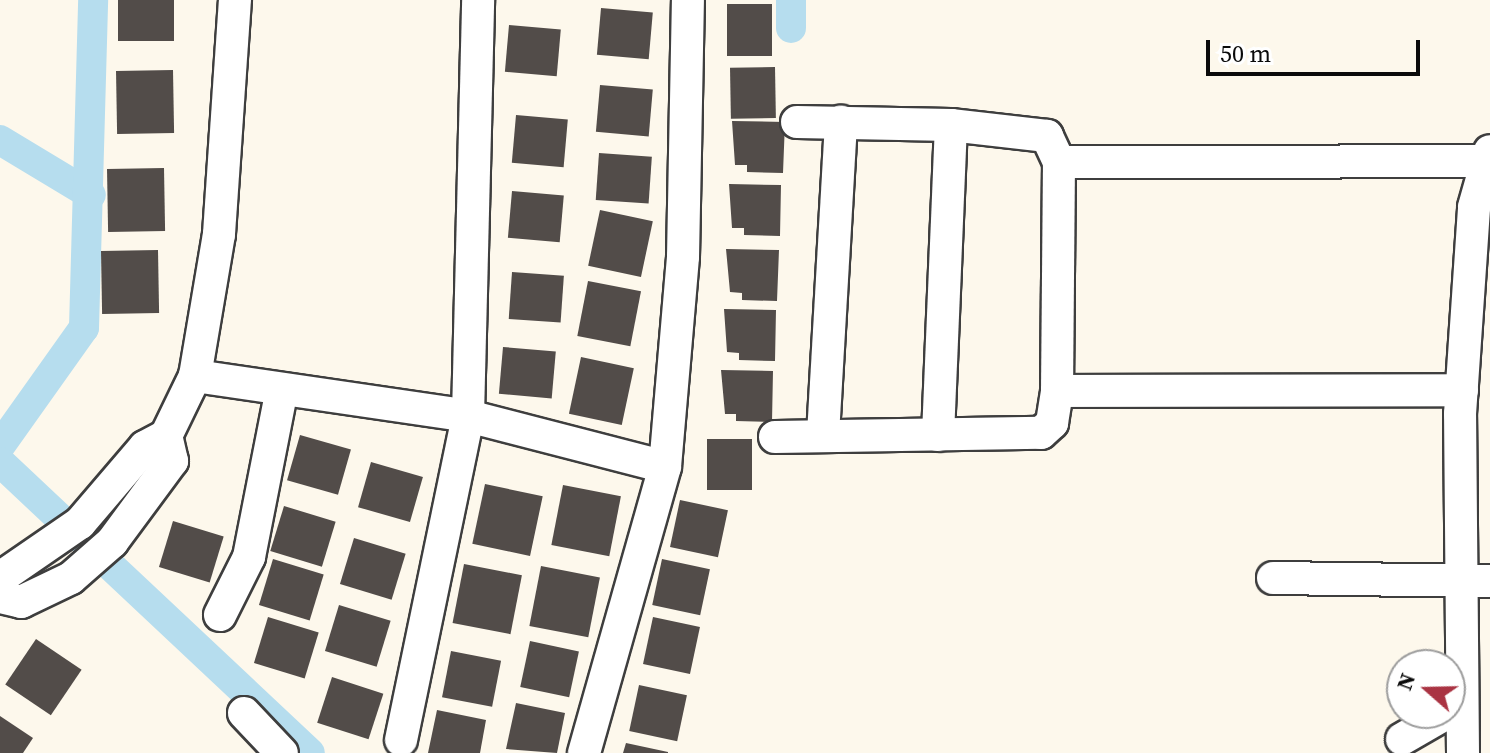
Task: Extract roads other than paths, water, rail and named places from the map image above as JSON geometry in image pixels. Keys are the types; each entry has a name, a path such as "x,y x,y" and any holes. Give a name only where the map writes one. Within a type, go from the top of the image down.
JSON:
{"street":[{"path":"0,578 80,523 145,447 166,436 195,376 219,234 235,0"},
{"path":"401,740 468,416 478,0"},
{"path":"584,753 665,467 683,257 688,0"},
{"path":"775,437 1041,433 1052,423 1057,391 1059,162 1047,136 1032,130 951,125 797,122"},
{"path":"823,435 841,122"},
{"path":"938,435 951,125"},
{"path":"1059,162 1488,156 1471,406 1478,580 1465,649"},
{"path":"195,376 468,416 665,467"},
{"path":"220,615 249,557 282,389"},
{"path":"1057,391 1471,406"},
{"path":"0,597 21,602 71,578 103,551 172,461 166,436"},
{"path":"1273,578 1478,580"},
{"path":"244,713 282,753"},
{"path":"1402,739 1419,729"},
{"path":"1458,729 1463,753"}],"waterway":[{"path":"0,446 84,328 93,0"},
{"path":"791,0 791,28"},
{"path":"0,140 91,195"},
{"path":"0,462 310,753"}]}
